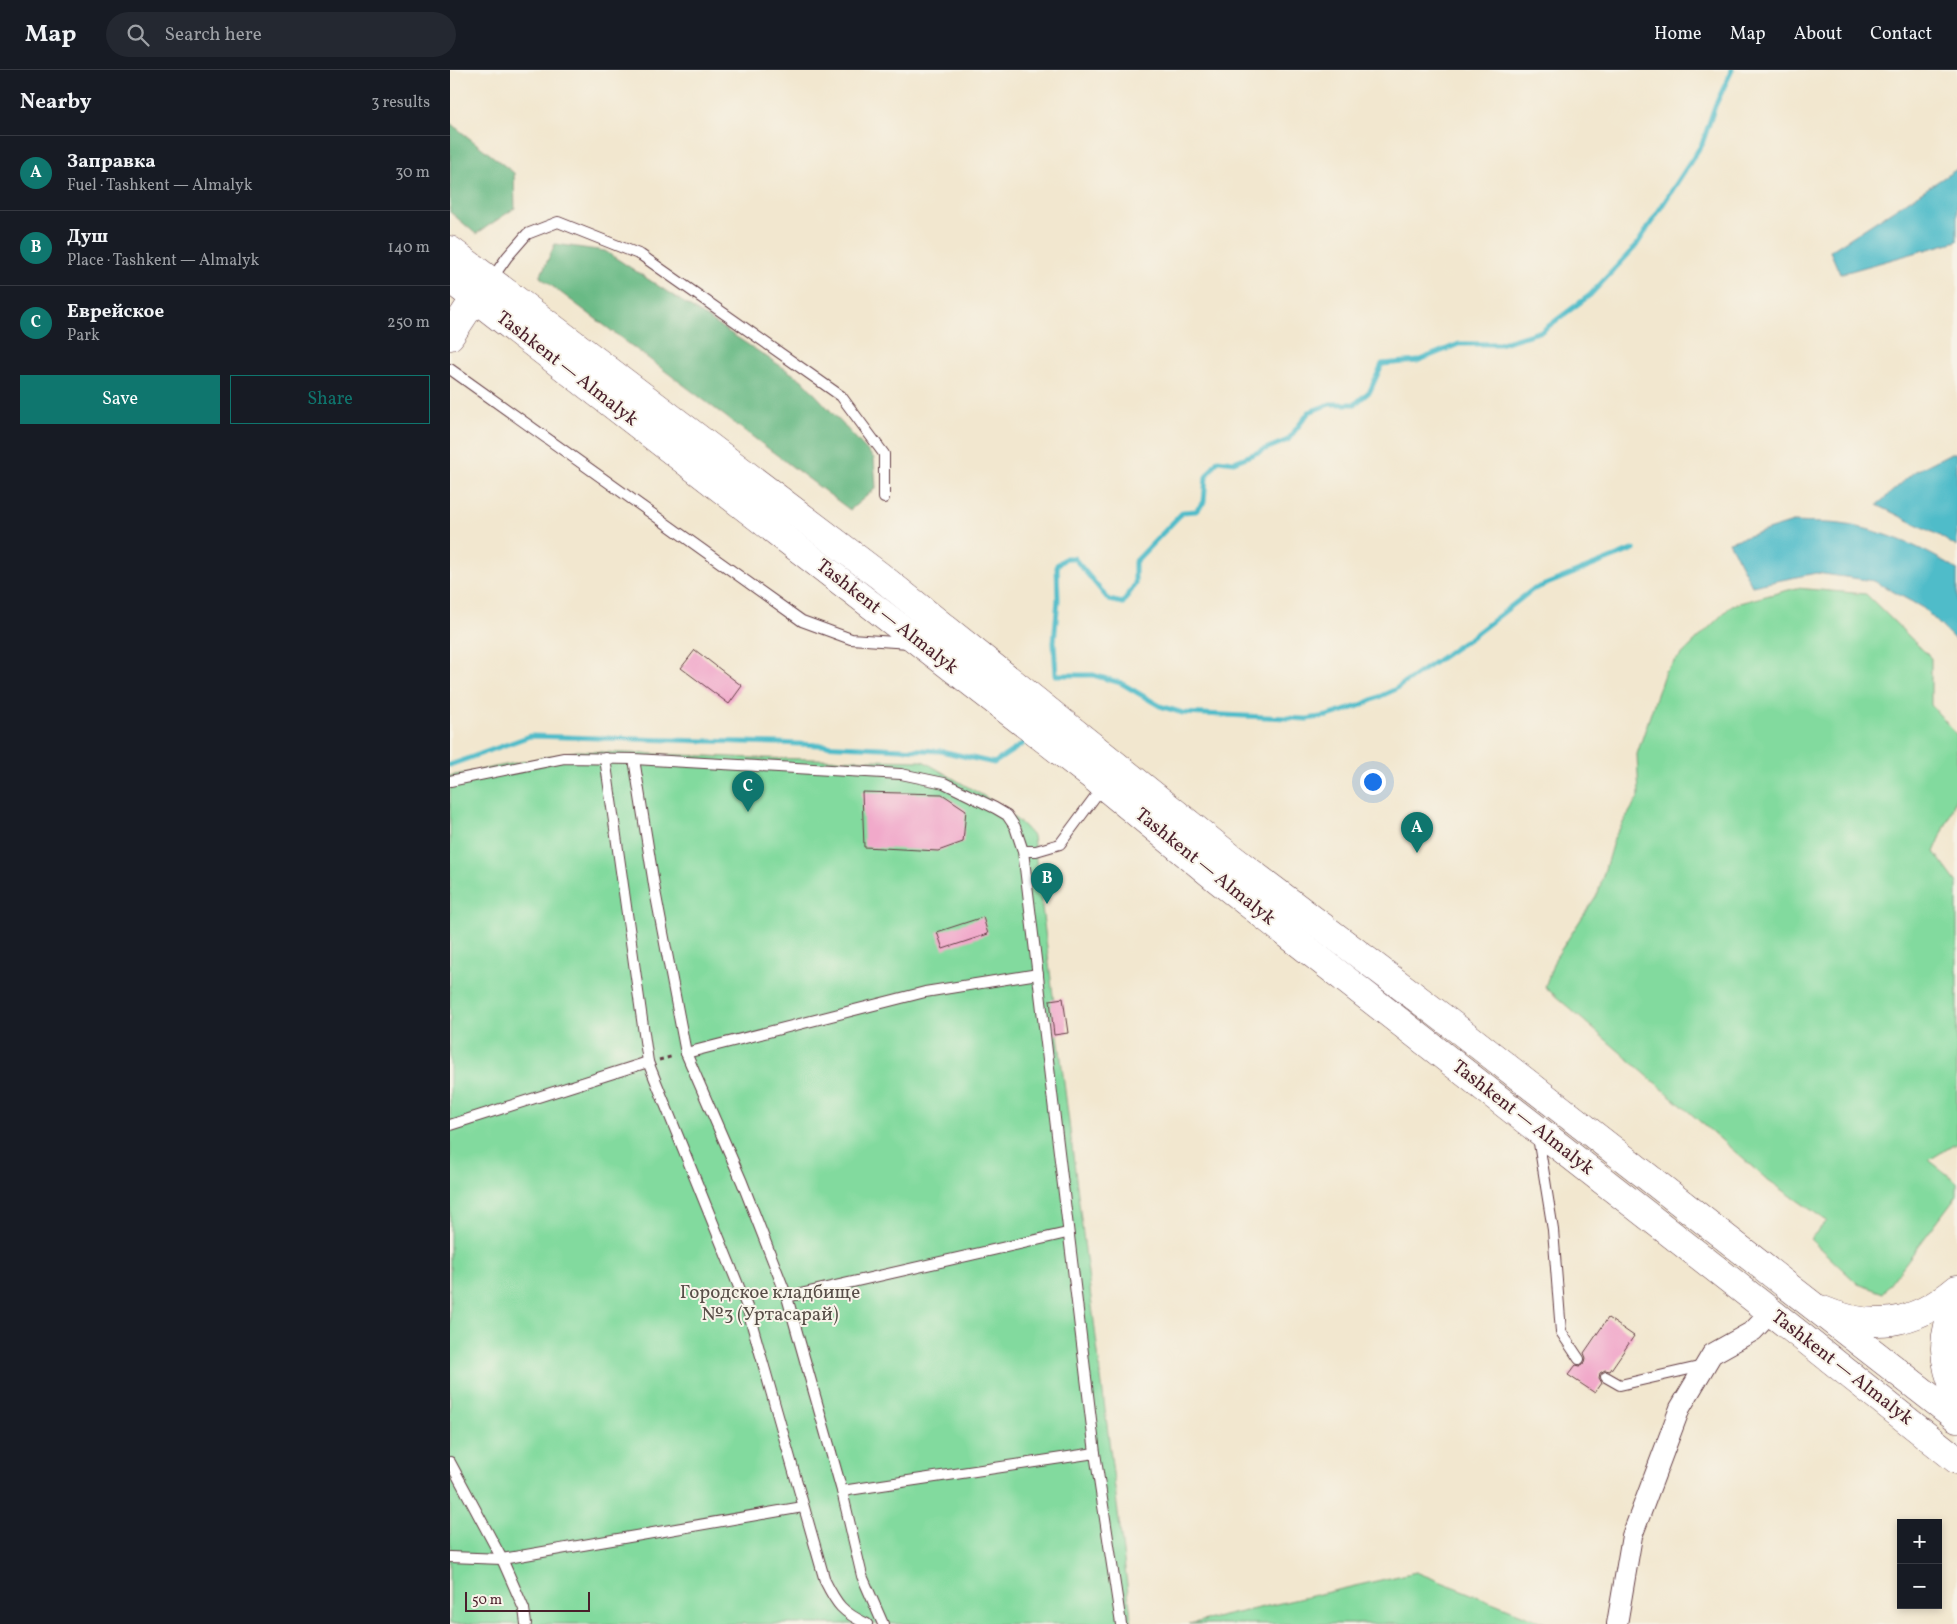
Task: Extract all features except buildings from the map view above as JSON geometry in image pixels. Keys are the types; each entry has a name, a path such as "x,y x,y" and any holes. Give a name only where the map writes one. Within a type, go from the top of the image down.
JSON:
{"main road":[{"name":"Tashkent — Almalyk","path":"450,250 483,290 922,643 1104,785 1217,879 1537,1128 1957,1460"},
{"name":"Tashkent — Almalyk","path":"450,279 483,290 880,576 1233,859 1463,1033 1957,1418"},
{"path":"450,336 483,290"},
{"path":"1813,1307 1856,1321 1899,1321 1920,1314 1940,1303 1957,1289"},
{"path":"1957,1303 1946,1333 1944,1354 1949,1377 1957,1395"}],"street":[{"path":"1617,1624 1632,1536 1680,1408 1712,1354 1753,1331 1771,1312"}],"lane":[{"path":"483,290 507,257 527,234 558,222 641,255 841,396 884,454 884,498"},
{"path":"450,369 802,622 851,639 922,643"},
{"path":"450,781 564,758 634,759 901,774 944,783 1007,815 1015,826 1023,851 1094,1453 1121,1624"},
{"path":"605,758 648,1062 747,1307 825,1581 834,1598 848,1615 867,1624"},
{"path":"634,759 655,892 686,1053 742,1182 787,1297 842,1491 862,1576 883,1624"},
{"path":"1023,851 1036,851 1060,844 1104,785"},
{"path":"686,1053 925,992 1038,974"},
{"path":"450,1126 648,1062"},
{"path":"1537,1128 1553,1230 1560,1332 1579,1360"},
{"path":"787,1297 1067,1233"},
{"path":"1606,1377 1620,1385 1704,1366"},
{"path":"842,1491 1094,1453"},
{"path":"450,1462 502,1559 524,1609 526,1624"},
{"path":"450,1557 502,1559 803,1508"}],"path":[{"path":"648,1062 686,1053"}],"green space":[{"path":"450,123 514,173 515,208 476,234 450,212"},
{"path":"555,244 605,251 802,380 874,458 876,488 850,510 540,277"},
{"path":"1796,588 1866,594 1931,658 1931,705 1957,735 1957,794 1934,852 1957,883 1957,1143 1929,1160 1957,1182 1957,1195 1883,1293 1858,1284 1810,1239 1827,1221 1764,1177 1545,987 1555,959 1598,893 1614,838 1639,796 1637,754 1665,671 1732,605"},
{"name":"Городское кладбище №3 (Уртасарай)","path":"577,751 755,758 923,761 994,802 1023,825 1033,836 1132,1624 450,1624 450,776"},
{"path":"1416,1572 1547,1624 1189,1624"}],"water":[{"path":"1957,169 1957,241 1840,274 1830,251"},
{"path":"1951,453 1957,453 1957,547 1938,535 1877,505 1914,472"},
{"path":"1793,522 1841,524 1890,536 1919,548 1957,570 1957,642 1923,608 1874,581 1816,573 1752,586 1729,542"}],"waterway":[{"path":"1634,549 1532,590 1473,636 1394,690 1359,706 1327,716 1307,719 1183,713 1160,706 1121,683 1093,675 1056,675 1054,642 1058,600 1057,565 1066,558 1074,558 1109,600 1123,603 1135,584 1135,562 1183,512 1196,511 1204,502 1206,477 1218,460 1234,462 1288,440 1309,412 1330,404 1355,404 1370,391 1382,364 1417,361 1459,344 1499,344 1542,331 1590,295 1636,246 1702,144 1715,106 1732,70"},
{"path":"450,765 530,736 778,743 941,751 994,763 1024,743"}],"place":[{"name":"Еврейское","path":"748,812"},
{"name":"Заправка","path":"1417,853"},
{"name":"Душ","path":"1047,904"}]}
